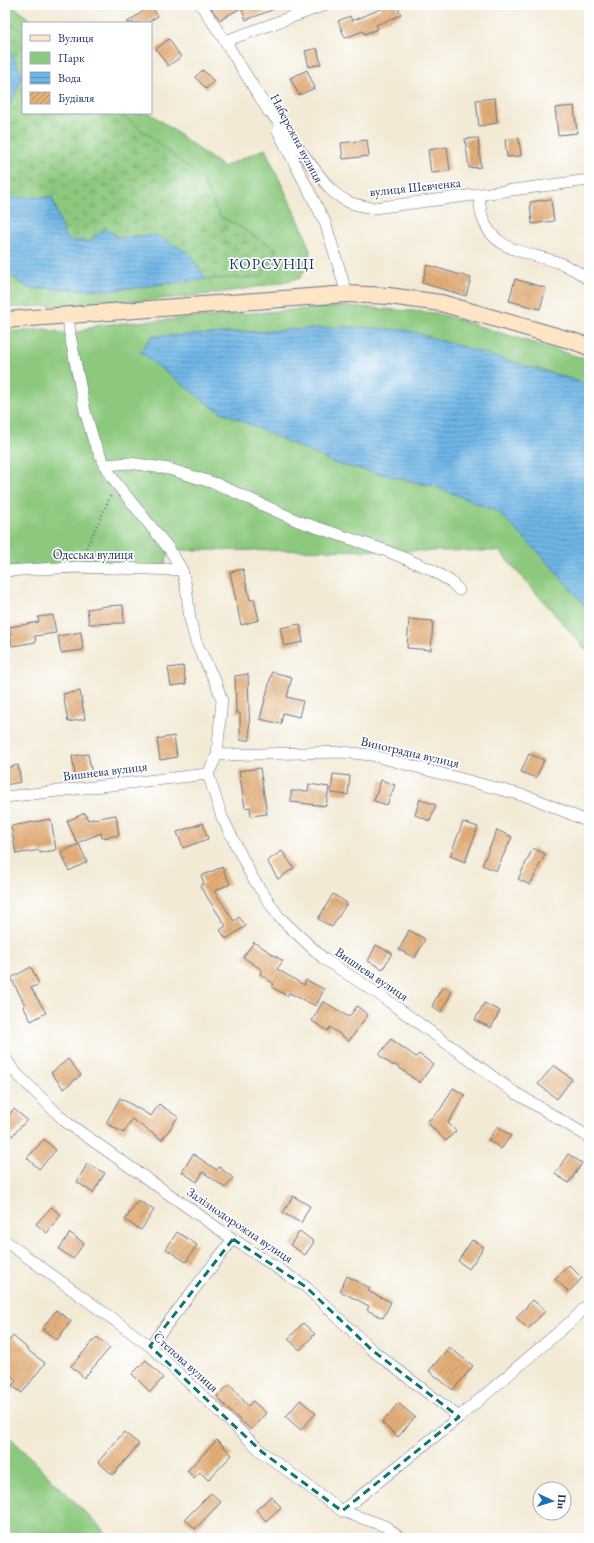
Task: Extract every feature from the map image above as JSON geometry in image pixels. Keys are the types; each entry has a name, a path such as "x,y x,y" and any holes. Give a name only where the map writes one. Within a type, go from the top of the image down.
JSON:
{"street":[{"name":"Набережна вулиця","path":"201,5 265,105 325,222 347,294"},
{"path":"225,41 325,5"},
{"name":"вулиця Шевченка","path":"265,105 330,189 343,200 358,206 374,208 589,180"},
{"path":"479,195 482,216 490,231 499,243 512,249 560,263 578,272 589,280"},
{"path":"5,320 347,294 389,296 441,303 589,347"},
{"path":"68,315 70,335 85,411 94,442 116,483 170,550 182,570 186,586 190,619 196,642 216,683 222,700 217,755 208,774"},
{"path":"105,465 130,463 169,469 217,484 298,521 387,551 430,569 450,581 459,590"},
{"name":"Одеська вулиця","path":"5,571 78,567 182,570"},
{"name":"Виноградна вулиця","path":"217,755 342,752 371,755 533,798 589,822"},
{"name":"Вишнева вулиця","path":"5,797 208,774 222,817 252,877 279,918 324,959 377,993 514,1092 589,1137"},
{"name":"Залізнодорожна вулиця","path":"5,1058 15,1072 66,1122 233,1239 306,1288 372,1350 459,1417"},
{"path":"150,1346 233,1239"},
{"name":"Степова вулиця","path":"5,1241 150,1346 262,1452 342,1511"},
{"path":"342,1511 459,1417 575,1318 589,1303"},
{"path":"342,1511 385,1526 400,1538"}],"path":[{"path":"78,567 116,483"}],"highlighted area":[{"path":"233,1239 306,1287 372,1350 459,1417 342,1511 262,1452 150,1346"}],"green space":[{"path":"5,5 12,5 33,22 22,22 22,114 151,114 223,167 265,149 304,232 310,251 308,264 300,278 264,286 227,292 154,300 5,308"},
{"path":"5,18 22,32 22,114 122,114 202,179 220,216 277,249 261,277 206,279 113,290 28,288 8,274 5,269"},
{"path":"345,306 436,313 589,360 589,385 540,369 245,331 192,336 212,407 334,463 437,487 498,512 545,559 589,610 589,653 499,551 170,550 163,569 5,571 5,332 46,329 70,335 99,325"},
{"path":"5,1432 111,1538 5,1538"}],"water":[{"path":"5,39 22,76 5,118"},
{"path":"52,197 66,239 89,242 105,228 119,238 156,235 189,253 206,279 113,290 28,288 8,274 5,269 5,200 7,198"},
{"path":"352,327 406,330 589,385 589,610 545,559 498,512 437,487 334,463 212,407 140,352 152,336"}],"building":[{"path":"216,5 282,6 246,20 241,8 220,20 211,8"},
{"path":"379,5 397,5 401,15 376,25 378,29 364,34 363,31 345,38 338,21 350,16 352,21 381,9"},
{"path":"151,6 158,16 149,22 127,22"},
{"path":"169,39 181,57 168,66 156,49"},
{"path":"317,48 321,64 309,67 305,51"},
{"path":"203,70 214,81 206,89 195,77"},
{"path":"307,70 315,88 299,95 290,78"},
{"path":"495,98 497,123 479,126 476,100"},
{"path":"574,106 577,133 558,135 555,108"},
{"path":"478,138 481,167 469,168 465,139"},
{"path":"519,138 521,156 507,157 505,140"},
{"path":"367,140 369,156 343,159 341,143"},
{"path":"447,147 450,171 431,173 428,150"},
{"path":"551,199 554,221 532,224 530,202"},
{"path":"427,265 471,278 466,296 422,283"},
{"path":"515,279 546,288 540,309 509,301"},
{"path":"243,569 250,600 254,599 259,620 241,625 230,572"},
{"path":"123,605 124,623 89,624 87,609"},
{"path":"53,615 56,633 35,636 36,642 12,646 9,627 39,622 38,617"},
{"path":"409,619 433,621 431,650 407,648"},
{"path":"300,624 303,642 284,646 280,628"},
{"path":"81,632 83,650 61,653 58,636"},
{"path":"183,666 186,684 171,686 168,668"},
{"path":"272,672 292,677 287,697 303,701 299,717 283,713 281,724 260,719"},
{"path":"248,674 250,740 240,740 240,713 236,713 235,676"},
{"path":"80,691 85,719 68,722 63,694"},
{"path":"174,736 177,757 160,760 157,739"},
{"path":"88,754 92,774 75,776 72,756"},
{"path":"529,754 544,760 536,778 521,772"},
{"path":"18,765 21,782 5,785 5,768"},
{"path":"260,768 267,814 251,816 250,807 245,808 239,771"},
{"path":"333,774 350,776 348,795 331,793"},
{"path":"381,780 395,785 387,805 374,801"},
{"path":"309,784 329,787 326,806 291,802 291,791 308,791"},
{"path":"420,799 436,805 430,821 415,815"},
{"path":"85,813 88,820 116,815 119,835 102,838 101,833 77,843 67,821"},
{"path":"51,819 56,850 40,853 40,850 16,854 11,826"},
{"path":"463,822 478,827 465,862 450,856"},
{"path":"203,823 208,839 183,848 177,832"},
{"path":"497,830 512,837 496,871 482,865"},
{"path":"79,844 87,862 69,871 61,852"},
{"path":"533,848 545,854 530,885 518,879"},
{"path":"282,851 294,868 278,879 267,861"},
{"path":"222,867 230,884 214,891 234,921 239,917 246,926 226,939 220,930 226,926 200,886 204,883 201,876"},
{"path":"333,894 347,903 332,927 318,919"},
{"path":"409,930 425,939 415,958 399,950"},
{"path":"254,942 283,961 277,969 304,985 306,980 324,989 316,1006 289,993 287,996 272,987 274,984 260,974 262,970 243,957"},
{"path":"376,945 392,953 383,969 368,961"},
{"path":"31,967 39,984 31,988 46,1013 31,1021 23,1006 25,1005 11,978"},
{"path":"442,987 452,992 441,1012 432,1006"},
{"path":"323,1001 349,1017 357,1006 368,1015 349,1041 330,1027 328,1031 312,1021"},
{"path":"484,1003 500,1011 491,1028 475,1020"},
{"path":"391,1039 416,1057 419,1054 433,1064 420,1083 379,1055"},
{"path":"68,1059 81,1075 64,1089 51,1073"},
{"path":"554,1065 572,1079 557,1099 538,1084"},
{"path":"453,1088 465,1095 448,1123 456,1131 446,1141 427,1122 440,1110"},
{"path":"120,1098 151,1116 159,1104 178,1117 162,1140 132,1119 124,1133 106,1123"},
{"path":"14,1109 27,1120 12,1136 5,1130 5,1119"},
{"path":"498,1126 511,1136 501,1149 488,1140"},
{"path":"44,1139 56,1150 39,1169 27,1158"},
{"path":"193,1154 217,1170 219,1167 233,1178 225,1188 203,1172 197,1182 182,1172"},
{"path":"568,1154 582,1163 569,1183 555,1174"},
{"path":"87,1164 105,1173 93,1193 77,1182"},
{"path":"293,1196 310,1206 301,1223 283,1213"},
{"path":"138,1200 154,1210 141,1230 125,1220"},
{"path":"51,1207 61,1215 47,1233 36,1224"},
{"path":"300,1231 314,1242 305,1255 290,1245"},
{"path":"177,1232 197,1245 186,1262 166,1249"},
{"path":"70,1233 84,1243 73,1259 59,1249"},
{"path":"472,1240 484,1247 469,1269 458,1261"},
{"path":"569,1265 582,1278 569,1292 555,1279"},
{"path":"347,1276 370,1288 368,1291 391,1302 383,1318 367,1310 369,1306 340,1291"},
{"path":"533,1300 545,1311 528,1329 516,1317"},
{"path":"56,1310 71,1321 57,1340 42,1329"},
{"path":"303,1323 315,1334 300,1350 288,1339"},
{"path":"13,1336 27,1348 26,1349 45,1363 22,1393 12,1386 16,1380 5,1371 5,1346"},
{"path":"97,1337 110,1348 84,1378 71,1366"},
{"path":"449,1347 473,1366 453,1390 429,1371"},
{"path":"146,1360 163,1378 150,1392 132,1374"},
{"path":"230,1384 248,1406 253,1401 266,1413 251,1430 229,1410 217,1396"},
{"path":"300,1400 316,1413 301,1430 286,1417"},
{"path":"398,1403 415,1417 398,1437 382,1423"},
{"path":"124,1432 139,1444 113,1475 98,1462"},
{"path":"217,1440 232,1455 208,1480 200,1472 194,1478 187,1471"},
{"path":"211,1493 221,1502 195,1529 185,1519"},
{"path":"271,1496 281,1507 266,1521 256,1510"}],"district":[{"name":"КОРСУНЦІ","path":"272,263"}]}
